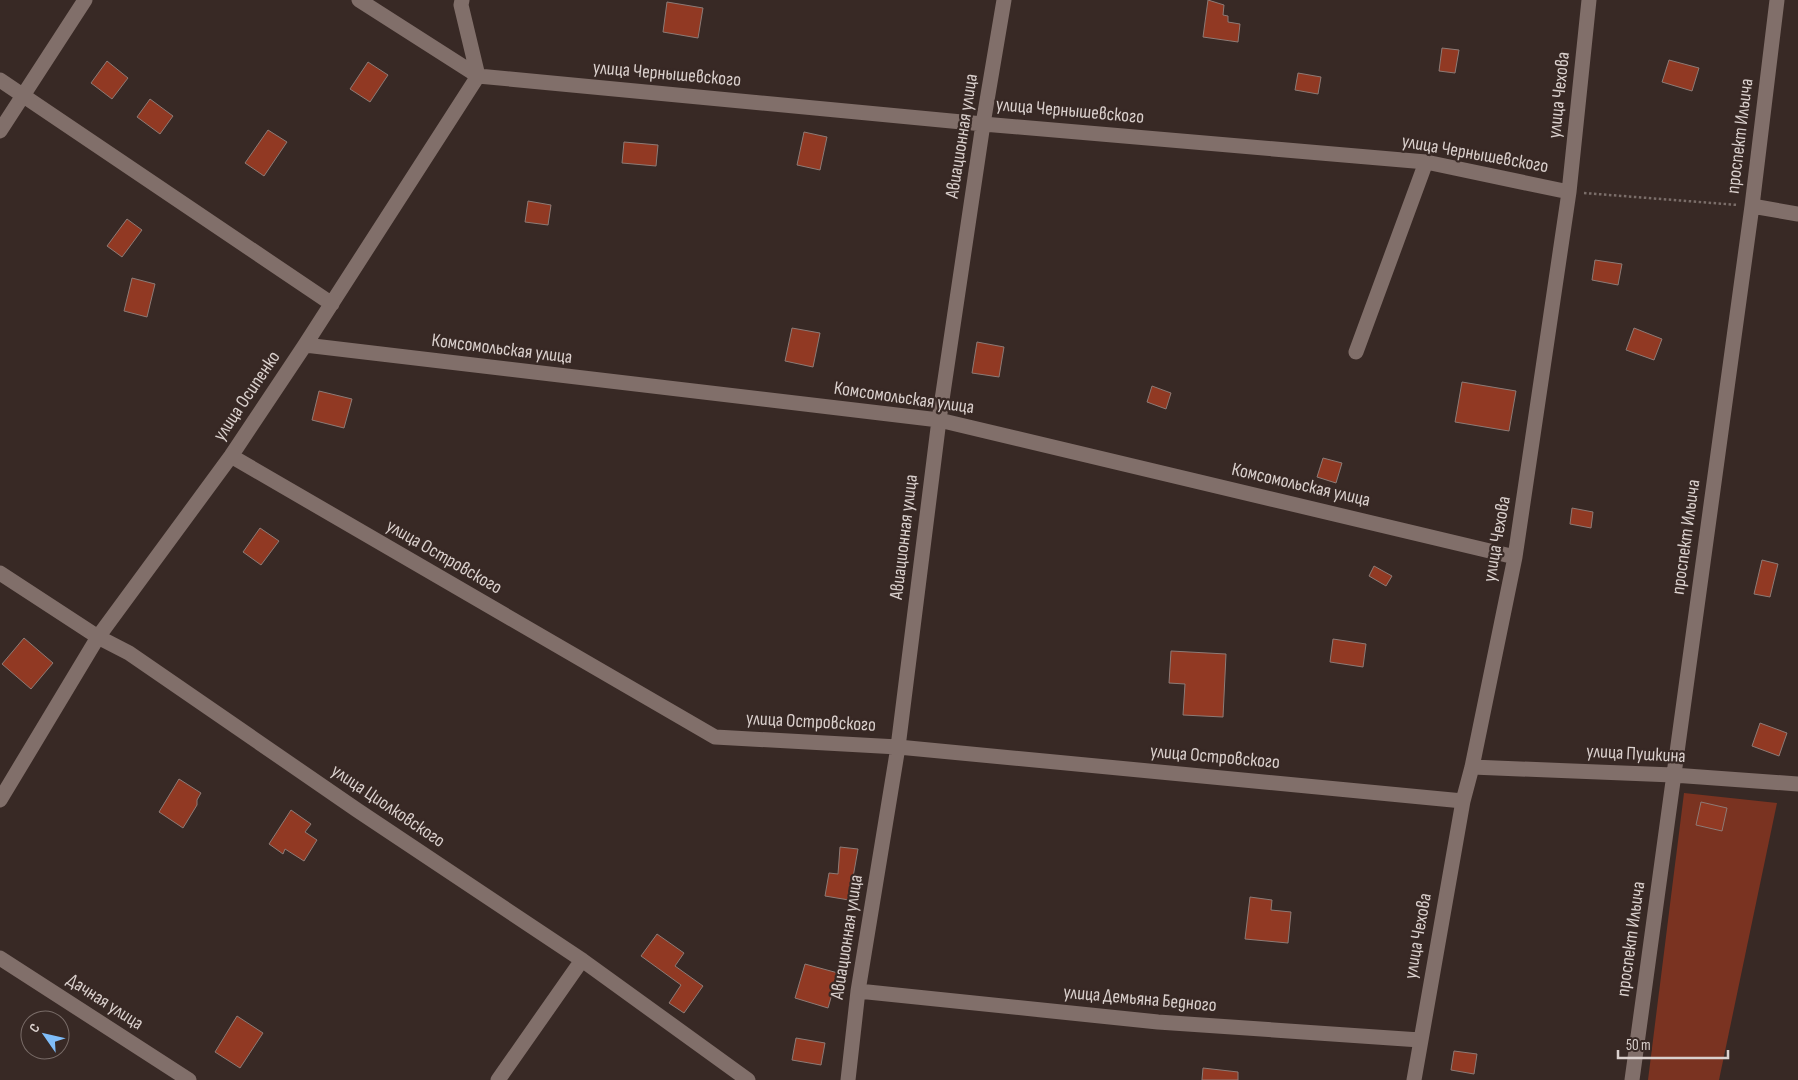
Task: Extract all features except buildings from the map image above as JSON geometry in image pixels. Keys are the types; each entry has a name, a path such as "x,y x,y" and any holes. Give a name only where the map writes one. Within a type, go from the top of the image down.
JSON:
{"street":[{"path":"0,131 85,0"},
{"name":"улица Чернышевского","path":"359,0 478,76 983,124 1426,162 1569,192"},
{"path":"462,0 478,76"},
{"name":"Авиационная улица","path":"848,1080 858,991 898,747 939,420 983,124 1004,0"},
{"name":"улица Чехова","path":"1414,1080 1462,801 1472,767 1515,557 1569,192 1589,0"},
{"name":"проспект Ильича","path":"1632,1080 1752,206 1778,0"},
{"name":"улица Осипенко","path":"0,800 98,637 231,456 305,346 478,76"},
{"path":"0,80 332,304"},
{"path":"1356,352 1426,162"},
{"path":"1752,206 1798,214"},
{"name":"Комсомольская улица","path":"305,346 939,420 1515,557"},
{"name":"улица Островского","path":"231,456 715,737 898,747 1462,801"},
{"name":"улица Циолковского","path":"0,573 98,637 130,653 357,810 582,960 748,1080"},
{"name":"улица Пушкина","path":"1472,767 1673,775 1798,784"},
{"name":"Дачная улица","path":"0,958 189,1080"},
{"path":"498,1080 582,960"},
{"name":"улица Демьяна Бедного","path":"858,991 1158,1022 1420,1040"}],"path":[{"name":"улица Чернышевского","path":"1569,192 1752,206"}],"shaded area":[{"path":"1684,793 1777,803 1719,1080 1648,1080"}]}
